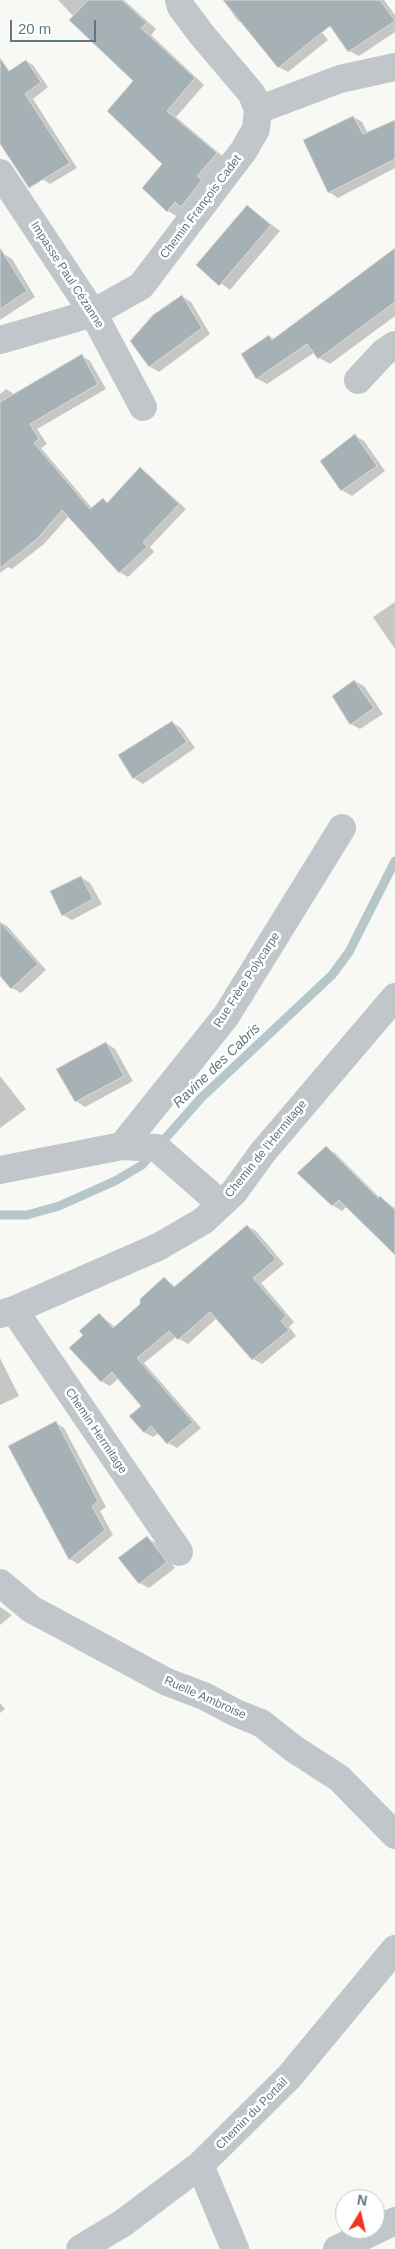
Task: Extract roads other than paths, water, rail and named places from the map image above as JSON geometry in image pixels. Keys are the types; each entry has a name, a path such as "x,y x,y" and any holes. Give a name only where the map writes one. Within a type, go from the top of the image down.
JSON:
{"street":[{"path":"177,2 252,94 258,110 340,79 395,67"},
{"name":"Chemin François Cadet","path":"0,340 93,313 141,286 244,150 256,129 258,110"},
{"name":"Impasse Paul Cézanne","path":"0,173 93,313 143,406"},
{"path":"358,380 383,353 395,345"},
{"name":"Rue Frère Polycarpe","path":"122,1146 226,1016 342,828"},
{"name":"Chemin de l'Hermitage","path":"7,1312 158,1247 203,1221 234,1192 263,1152 395,997"},
{"path":"0,1170 122,1146 157,1148 221,1204"},
{"name":"Chemin Hermitage","path":"7,1312 179,1552"},
{"name":"Ruelle Ambroise","path":"0,1583 31,1609 167,1682 204,1696 236,1713 261,1722 294,1750 339,1778 395,1835"},
{"name":"Chemin du Portail","path":"80,2249 123,2223 200,2165 289,2077 395,1949"},
{"path":"200,2165 234,2249"},
{"path":"337,2249 395,2221"}],"waterway":[{"name":"Ravine des Cabris","path":"0,1215 27,1215 59,1206 115,1181 142,1165 201,1098 332,975 349,952 395,861"}]}
